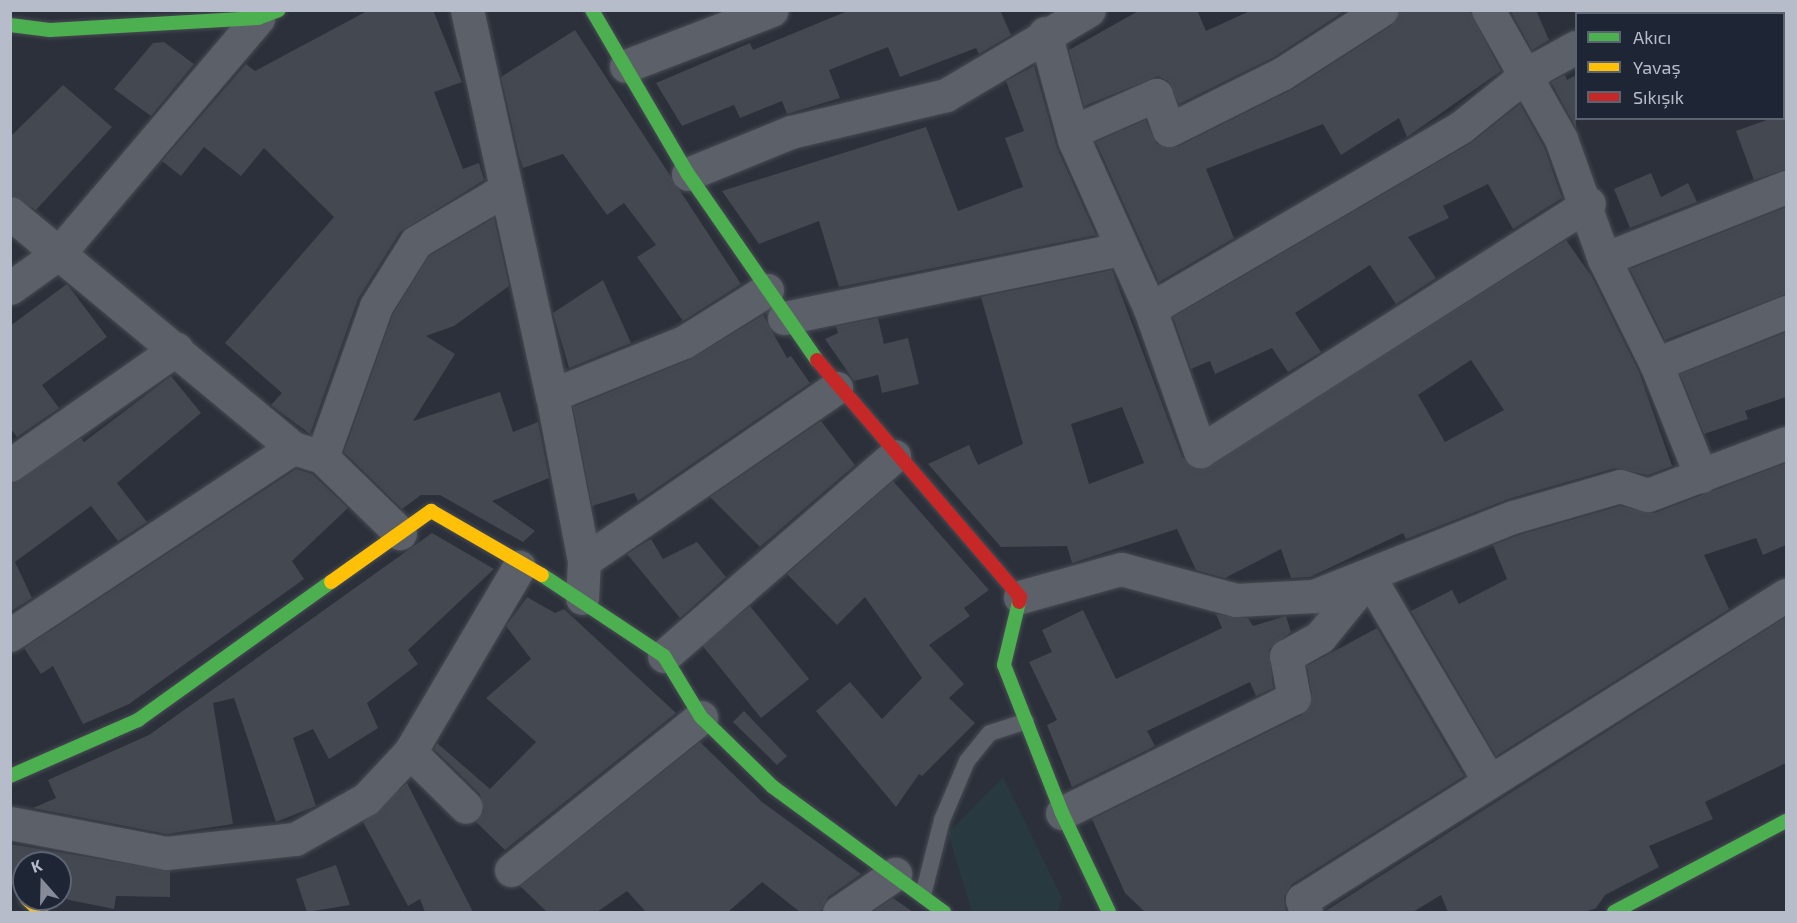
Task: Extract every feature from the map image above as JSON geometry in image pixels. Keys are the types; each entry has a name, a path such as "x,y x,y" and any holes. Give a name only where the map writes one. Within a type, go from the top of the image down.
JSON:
{"street":[{"path":"467,10 552,395 584,561 582,598"},
{"path":"592,10 688,174 784,318 836,388 1020,597"},
{"path":"626,66 772,10"},
{"path":"688,174 791,132 946,95 1045,33 1089,10"},
{"path":"1072,132 1156,95 1169,130 1283,73 1381,10"},
{"path":"1488,10 1527,74 1588,203 1604,259 1656,364 1701,476"},
{"path":"10,25 50,30 269,14"},
{"path":"10,288 59,253 269,14"},
{"path":"1045,33 1072,132 1120,249 1150,309 1200,452 1588,203"},
{"path":"1150,309 1461,127 1527,74 1575,48"},
{"path":"1604,259 1786,187"},
{"path":"10,635 308,453 376,306 416,242 506,189"},
{"path":"10,213 308,453 400,533"},
{"path":"784,318 1120,249"},
{"path":"552,395 684,342 767,290"},
{"path":"1656,364 1786,312"},
{"path":"10,465 176,349"},
{"path":"584,561 836,388"},
{"path":"1020,597 1121,569 1236,600 1314,596 1369,577 1513,517 1620,486 1648,495 1786,443"},
{"path":"664,656 894,456"},
{"path":"10,776 138,720 431,511 519,567 582,598 664,656 701,717 773,787 896,874 944,912"},
{"path":"10,823 166,853 295,839 366,799 410,752 519,567"},
{"path":"1369,577 1488,779"},
{"path":"1062,813 1294,698 1286,656 1320,637 1369,577"},
{"path":"1306,912 1302,900 1488,779 1786,595"},
{"path":"1020,597 1004,665 1062,813 1104,911"},
{"path":"511,870 701,717"},
{"path":"410,752 466,807"},
{"path":"1614,912 1786,821"},
{"path":"839,912 896,874"}],"lane":[{"path":"923,896 942,820 967,761 990,733 1026,721"}],"shaded area":[{"path":"1003,777 1062,898 1058,911 972,912 948,833"}],"building":[{"path":"369,10 433,10 462,82 434,92 463,169 479,163 484,180 400,232 358,299 310,434 271,405 282,393 225,343 334,217 264,148 241,176 204,147 181,176 162,161 246,64 255,71"},
{"path":"850,10 1000,10 1011,35 979,54 976,48 900,77 888,47 829,70 840,98 787,114 782,101 740,118 734,105 682,126 656,83 750,43 753,50"},
{"path":"1140,10 1197,10 1206,31 1252,10 1346,10 1274,57 1179,104 1168,81 1158,76 1084,106 1069,50"},
{"path":"1400,10 1469,10 1501,71 1407,137 1399,118 1341,155 1323,124 1206,169 1234,238 1159,282 1096,142 1145,120 1157,144 1177,147 1293,89 1391,26"},
{"path":"1510,10 1536,10 1549,40 1532,50"},
{"path":"575,30 741,284 683,321 637,257 656,245 624,203 607,215 563,154 523,168 501,77"},
{"path":"164,42 194,64 151,116 114,89 153,43"},
{"path":"1034,66 1057,148 1096,235 839,287 819,221 759,244 722,191 926,127 958,211 1023,187 1005,138 1024,131 1006,81"},
{"path":"1565,75 1567,80 1575,76 1576,128 1551,82"},
{"path":"63,85 112,127 36,210 10,195 10,137"},
{"path":"1520,104 1544,147 1562,198 1513,229 1488,184 1443,206 1449,218 1408,237 1436,278 1396,304 1370,265 1295,313 1321,352 1288,372 1272,348 1215,374 1210,361 1191,369 1173,317 1471,143"},
{"path":"1785,113 1786,169 1754,180 1736,131 1767,120 1785,120"},
{"path":"1651,173 1661,197 1688,183 1697,202 1630,228 1614,189"},
{"path":"1786,207 1786,294 1665,340 1630,269"},
{"path":"494,218 509,286 454,326 426,336 455,354 413,421 500,392 513,432 538,422 549,478 492,501 535,531 523,542 440,495 421,495 402,509 344,452 393,314 429,256"},
{"path":"1566,240 1592,277 1639,372 1672,466 1648,475 1615,468 1508,499 1406,539 1403,533 1310,577 1291,578 1281,549 1225,578 1196,570 1177,529 1072,563 1067,546 1001,547 928,464 969,445 978,465 1023,444 981,297 1112,270 1182,457 1200,470","holes":["1471,360 1504,410 1445,442 1418,395","1122,407 1144,463 1089,484 1071,424"]},
{"path":"603,280 631,343 569,368 553,313"},
{"path":"67,284 107,337 42,385 59,408 17,437 10,428 10,326"},
{"path":"763,315 787,358 791,356 810,383 638,501 634,493 592,506 573,407 691,359"},
{"path":"878,318 884,344 908,338 919,384 882,393 878,375 854,381 825,339 838,333 836,326"},
{"path":"1786,332 1786,397 1745,411 1748,419 1704,434 1680,374"},
{"path":"171,376 201,413 117,483 147,522 118,541 91,506 15,562 32,598 10,612 10,484 81,438 84,442"},
{"path":"821,421 855,465 760,547 710,497"},
{"path":"1786,463 1786,545 1763,555 1756,538 1704,555 1729,609 1496,756 1411,611 1452,590 1459,604 1507,579 1493,545 1519,535 1620,506 1655,513"},
{"path":"296,469 312,474 348,508 292,561 304,579 129,704 83,724 53,666 41,674 24,648"},
{"path":"893,481 989,590 964,608 970,616 929,645 964,684 949,698 975,723 922,776 919,774 896,807 816,711 850,682 882,719 922,678 865,597 837,625 787,574"},
{"path":"432,533 494,569 408,650 418,664 367,703 378,728 329,759 313,729 293,738 316,806 276,822 234,698 213,703 233,824 167,834 33,808 56,798 48,780 149,735"},
{"path":"651,539 663,559 697,542 726,577 680,618 627,554"},
{"path":"527,597 555,613 564,609 676,713 505,850 476,822 484,811 480,794 434,749 437,743 490,789 536,742 486,698 531,659 506,626"},
{"path":"750,606 809,679 761,718 702,645"},
{"path":"1083,610 1116,679 1222,628 1216,614 1248,618 1253,626 1286,616 1291,632 1269,649 1273,688 1256,696 1250,682 1147,731 1155,746 1072,787 1047,725 1057,720 1029,662 1052,652 1042,630"},
{"path":"1786,617 1786,763 1705,802 1713,819 1649,846 1659,867 1605,895 1596,908 1585,912 1448,912 1441,895 1413,912 1324,912"},
{"path":"1377,628 1464,776 1292,884 1284,897 1286,912 1145,912 1125,893 1092,819 1302,715 1312,695 1307,666"},
{"path":"744,711 787,756 777,765 733,722"},
{"path":"700,742 762,802 861,874 828,897 820,912 800,912 762,882 728,912 646,912 627,891 597,912 547,912 520,886"},
{"path":"407,783 473,912 425,912 420,899 408,906 363,822"},
{"path":"10,844 51,851 12,851 12,881 10,879"},
{"path":"72,854 170,871 170,897 116,896 114,909 72,901"},
{"path":"336,865 350,905 307,912 296,879"},
{"path":"893,898 913,912 872,912"}],"traffic: fast":[{"path":"10,25 50,30 258,18 279,10"},
{"path":"592,10 688,174 817,360"},
{"path":"542,575 664,656 701,717 773,787 944,912"},
{"path":"10,776 138,720 331,582"},
{"path":"1019,602 1004,665 1062,813 1109,912"},
{"path":"1614,912 1786,821"}],"traffic: slow":[{"path":"331,582 431,511 542,575"}],"traffic: jam":[{"path":"817,360 1020,597 1019,602"}]}
